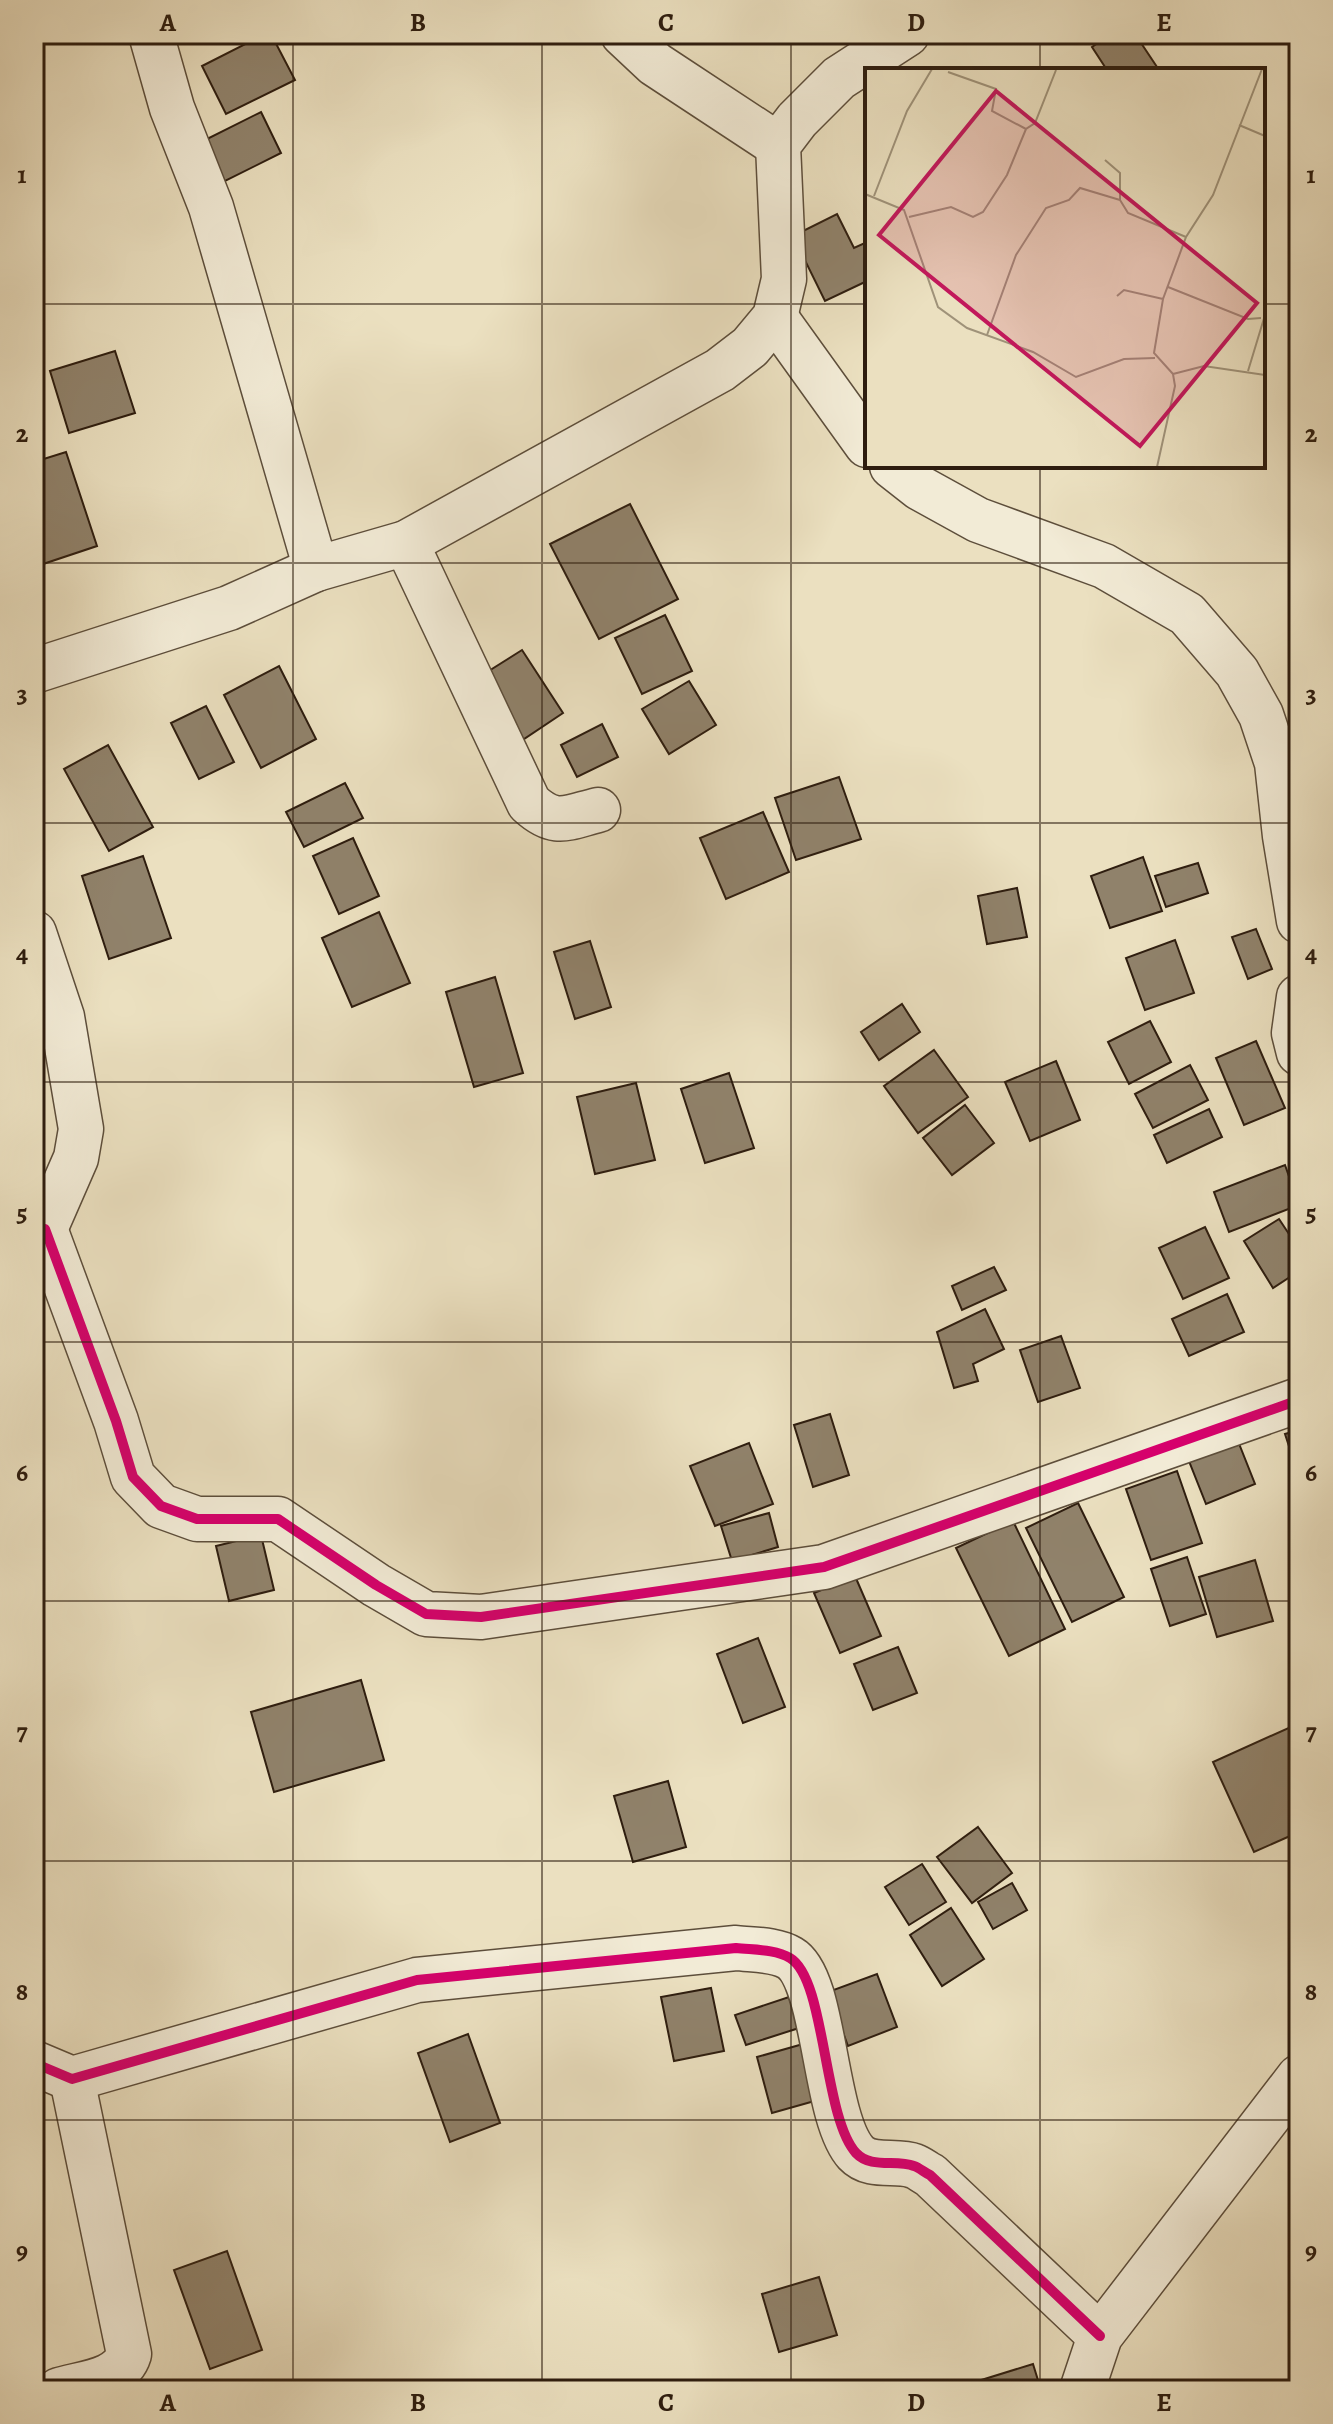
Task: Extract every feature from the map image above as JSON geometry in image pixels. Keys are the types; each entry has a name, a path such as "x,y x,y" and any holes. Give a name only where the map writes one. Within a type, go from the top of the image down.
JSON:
{"street":[{"path":"151,34 172,108 211,207 316,569"},
{"path":"623,34 655,64 778,145"},
{"path":"34,671 229,608 316,569 406,543 720,370 750,347 775,317 784,279 778,145 797,120 839,78 907,34"},
{"path":"775,317 865,442"},
{"path":"895,468 920,488 978,520 1104,566 1187,614 1237,672 1261,715 1277,763 1299,921"},
{"path":"406,543 529,803 549,818 558,820 598,810"},
{"path":"34,933 62,1017 81,1129 76,1158 39,1233 116,1421 133,1477 161,1506 197,1519 278,1519 376,1585 426,1614 481,1617 824,1567 1299,1400"},
{"path":"1299,997 1294,1033 1299,1053"},
{"path":"59,2390 118,2372 126,2364 129,2354 53,2071 417,1980 736,1948 778,1952 793,1959 808,1982 841,2124 853,2151 870,2162 914,2166 930,2175 1100,2336"},
{"path":"1082,2390 1100,2336 1299,2077"}],"building":[{"path":"265,34 271,34 295,80 226,114 202,66"},
{"path":"1111,34 1135,34 1158,68 1106,68 1092,47"},
{"path":"261,112 281,153 217,185 197,144"},
{"path":"837,214 854,248 865,243 865,282 825,301 793,236"},
{"path":"115,351 135,413 69,433 50,371"},
{"path":"66,452 97,546 34,567 34,462"},
{"path":"630,504 678,599 599,639 550,544"},
{"path":"665,615 692,671 642,694 615,638"},
{"path":"522,650 563,713 518,743 476,679"},
{"path":"279,666 316,739 261,768 224,695"},
{"path":"689,681 716,725 669,754 642,709"},
{"path":"206,706 234,762 199,779 171,723"},
{"path":"602,724 618,757 577,777 561,745"},
{"path":"108,745 153,827 109,851 64,769"},
{"path":"839,777 861,839 796,860 775,798"},
{"path":"345,783 363,818 304,847 286,812"},
{"path":"763,812 789,872 726,899 700,838"},
{"path":"353,838 379,896 339,914 313,856"},
{"path":"143,856 171,938 109,959 82,876"},
{"path":"1143,857 1162,911 1110,928 1091,876"},
{"path":"1198,863 1208,893 1166,907 1155,876"},
{"path":"1017,888 1027,937 987,944 978,896"},
{"path":"379,912 410,983 352,1007 322,938"},
{"path":"1256,929 1272,969 1248,979 1232,937"},
{"path":"1175,940 1194,993 1145,1010 1126,958"},
{"path":"590,941 611,1007 575,1019 554,952"},
{"path":"495,977 523,1073 474,1087 446,992"},
{"path":"902,1004 920,1032 879,1060 861,1032"},
{"path":"1150,1021 1171,1062 1129,1084 1108,1042"},
{"path":"1256,1041 1285,1108 1244,1125 1216,1058"},
{"path":"934,1050 968,1097 918,1133 884,1086"},
{"path":"1056,1061 1080,1120 1030,1141 1005,1082"},
{"path":"1190,1065 1208,1100 1153,1128 1135,1094"},
{"path":"729,1073 754,1148 705,1163 681,1089"},
{"path":"636,1083 655,1160 595,1174 577,1097"},
{"path":"965,1105 994,1143 952,1175 923,1138"},
{"path":"1209,1109 1222,1137 1167,1163 1154,1135"},
{"path":"1285,1165 1299,1205 1229,1232 1214,1192"},
{"path":"1279,1219 1299,1249 1299,1271 1273,1288 1244,1241"},
{"path":"1205,1227 1229,1278 1183,1299 1159,1248"},
{"path":"994,1267 1006,1290 962,1310 952,1286"},
{"path":"1227,1294 1244,1332 1189,1356 1172,1319"},
{"path":"985,1309 1004,1349 973,1364 978,1381 954,1388 937,1332"},
{"path":"1061,1336 1080,1388 1038,1402 1020,1350"},
{"path":"830,1414 849,1475 813,1487 794,1425"},
{"path":"1299,1430 1299,1477 1285,1434"},
{"path":"1234,1431 1255,1484 1206,1504 1185,1451"},
{"path":"749,1443 773,1504 715,1526 690,1466"},
{"path":"1177,1471 1202,1543 1151,1560 1126,1489"},
{"path":"1078,1503 1124,1597 1072,1622 1026,1528"},
{"path":"769,1513 778,1547 732,1561 721,1526"},
{"path":"1013,1521 1065,1629 1009,1656 956,1548"},
{"path":"261,1535 274,1590 229,1601 216,1546"},
{"path":"1187,1557 1206,1614 1170,1626 1151,1569"},
{"path":"1255,1560 1273,1621 1217,1637 1199,1577"},
{"path":"855,1576 881,1636 840,1653 814,1593"},
{"path":"758,1638 785,1707 743,1723 717,1654"},
{"path":"898,1647 917,1693 873,1710 854,1664"},
{"path":"361,1680 384,1760 274,1792 251,1712"},
{"path":"1293,1726 1299,1740 1299,1832 1254,1852 1213,1762"},
{"path":"668,1781 686,1847 633,1862 614,1796"},
{"path":"978,1827 1012,1873 972,1903 937,1857"},
{"path":"922,1864 946,1902 909,1925 885,1887"},
{"path":"1012,1883 1027,1910 993,1929 978,1902"},
{"path":"951,1908 984,1959 942,1986 910,1935"},
{"path":"877,1974 897,2027 848,2046 828,1992"},
{"path":"711,1988 724,2051 674,2061 661,1997"},
{"path":"789,1997 799,2028 746,2045 735,2015"},
{"path":"468,2034 500,2123 450,2142 418,2053"},
{"path":"803,2044 818,2100 772,2113 757,2057"},
{"path":"227,2251 262,2350 210,2369 174,2270"},
{"path":"819,2277 837,2335 779,2352 762,2294"},
{"path":"1033,2364 1041,2390 949,2390"}],"cycle path":[{"path":"45,1229 116,1421 133,1477 161,1506 197,1519 278,1519 376,1585 426,1614 481,1617 824,1567 1299,1400"},
{"path":"34,2063 72,2079 417,1980 736,1948 778,1953 790,1958 802,1971 811,1992 837,2110 845,2135 856,2153 869,2161 914,2166 930,2175 1100,2336"}]}
